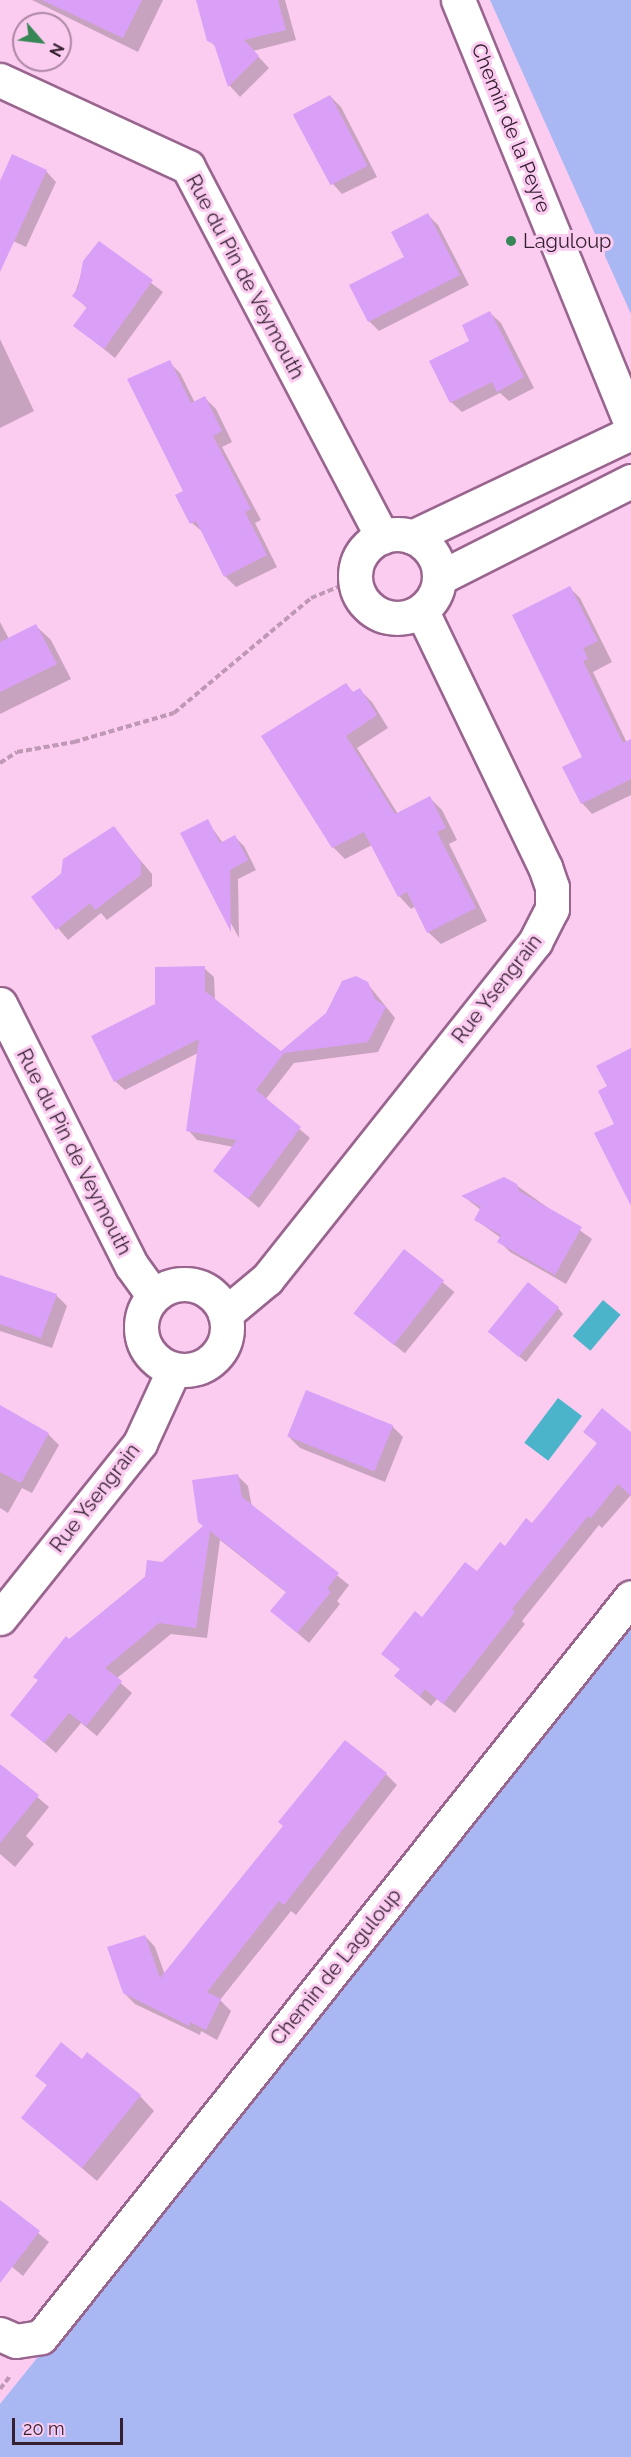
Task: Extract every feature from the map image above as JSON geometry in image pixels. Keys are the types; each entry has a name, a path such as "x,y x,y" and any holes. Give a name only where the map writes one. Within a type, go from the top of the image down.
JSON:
{"street":[{"name":"Chemin de la Peyre","path":"458,0 631,423"},
{"name":"Rue du Pin de Veymouth","path":"0,80 188,167 397,537"},
{"path":"397,537 432,553 439,578 431,602 422,611 398,619 374,612 364,603 355,580 361,554 397,537 631,433"},
{"path":"439,578 631,481"},
{"name":"Rue Ysengrain","path":"225,1314 274,1270 535,942 552,909 552,887 545,867 422,611"},
{"name":"Rue du Pin de Veymouth","path":"0,1004 132,1266 154,1296"},
{"path":"195,1285 208,1291 225,1314 225,1340 211,1361 200,1367 174,1369 152,1355 145,1344 142,1319 154,1296 166,1288 195,1285"},
{"name":"Rue Ysengrain","path":"0,1618 140,1443 174,1369"},
{"name":"Chemin de Laguloup","path":"0,2334 16,2341 41,2337 631,1597"}],"path":[{"path":"0,763 17,752 74,742 174,713 311,598 355,580"}],"shaded area":[{"path":"490,0 631,0 631,314"},
{"path":"603,1300 621,1315 590,1351 573,1336"},
{"path":"558,1398 582,1416 548,1461 524,1443"},
{"path":"631,1621 631,2457 0,2457 0,2404"}],"building":[{"path":"42,0 142,0 123,38 72,14 72,12"},
{"path":"196,0 278,0 286,30 244,40 259,56 228,87 214,44 207,41"},
{"path":"330,95 368,166 330,185 293,115"},
{"path":"12,154 47,170 0,272 0,181"},
{"path":"428,213 460,275 368,322 349,285 404,257 391,232"},
{"path":"99,241 153,280 104,349 73,326 87,307 72,296 78,288 83,261"},
{"path":"490,311 524,377 497,392 492,382 450,403 429,361 469,341 462,325"},
{"path":"170,360 191,403 205,396 222,431 213,436 251,509 245,512 267,555 224,577 196,521 190,524 175,495 183,491 127,379"},
{"path":"570,586 598,641 583,648 588,659 583,661 623,743 631,739 631,779 581,804 562,767 582,757 512,615"},
{"path":"36,624 57,664 0,692 0,642"},
{"path":"346,683 353,692 360,688 377,715 346,736 395,814 430,796 446,828 437,832 476,908 427,933 407,892 398,897 364,832 332,848 261,736"},
{"path":"208,819 220,843 235,835 248,860 230,870 231,932 180,833"},
{"path":"114,826 141,862 141,875 95,910 90,903 56,930 31,897 61,874 63,859"},
{"path":"205,966 205,991 281,1051 326,1013 342,981 356,976 368,982 375,999 386,1007 368,1042 284,1053 256,1090 301,1127 248,1199 213,1171 237,1140 186,1131 199,1039 114,1082 91,1036 155,1004 155,967"},
{"path":"631,1048 631,1206 594,1133 614,1124 598,1091 607,1086 596,1066"},
{"path":"504,1177 517,1184 519,1191 582,1227 555,1275 497,1242 501,1235 474,1220 481,1207 461,1196"},
{"path":"404,1249 444,1280 394,1345 354,1314"},
{"path":"0,1275 57,1294 41,1338 0,1324"},
{"path":"528,1282 559,1307 519,1357 488,1332"},
{"path":"306,1390 393,1425 374,1472 287,1436"},
{"path":"0,1405 49,1433 21,1483 0,1472"},
{"path":"602,1408 631,1432 631,1496 618,1484 591,1518 588,1516 512,1609 515,1612 443,1704 425,1689 420,1696 394,1676 400,1669 381,1654 415,1611 422,1617 465,1562 477,1571 500,1542 505,1546 526,1518 532,1523 597,1443 583,1432"},
{"path":"238,1474 242,1497 339,1573 327,1589 331,1592 297,1633 270,1611 286,1592 210,1531 196,1628 159,1623 105,1668 122,1681 86,1726 69,1713 44,1743 10,1715 38,1680 33,1677 66,1636 69,1639 145,1577 147,1560 162,1562 203,1526 198,1522 192,1480"},
{"path":"345,1740 387,1773 284,1905 279,1901 207,1992 221,1999 206,2030 190,2022 189,2026 123,1993 107,1947 145,1935 160,1978 283,1826 278,1822"},
{"path":"0,1764 39,1795 0,1843"},
{"path":"61,2042 82,2059 87,2052 141,2095 82,2168 21,2118 47,2085 35,2076"},
{"path":"0,2200 40,2231 0,2283"}],"place":[{"name":"Laguloup","path":"511,241"}]}
